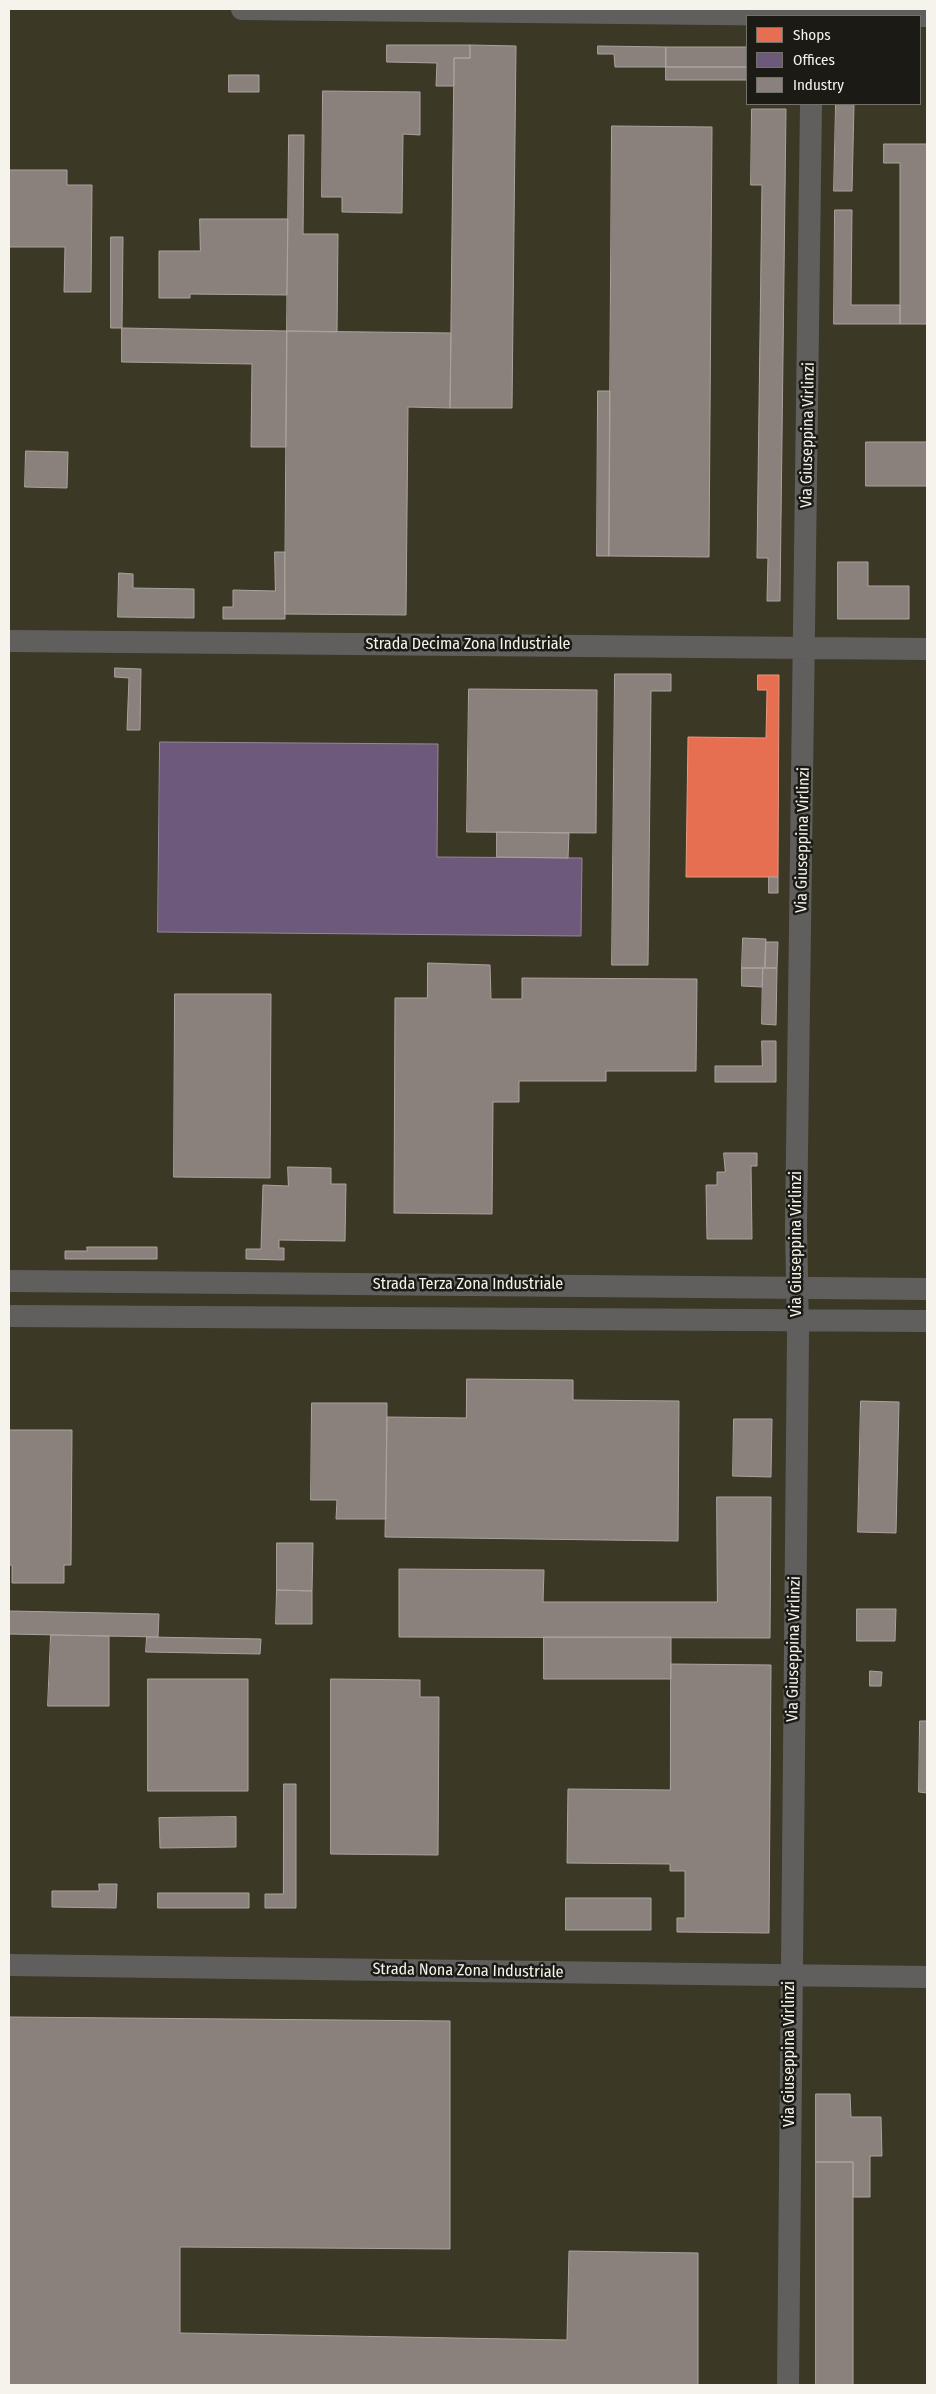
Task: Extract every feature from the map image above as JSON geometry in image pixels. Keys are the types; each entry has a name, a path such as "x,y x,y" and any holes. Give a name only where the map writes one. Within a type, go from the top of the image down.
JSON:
{"street":[{"path":"242,9 874,15"},
{"name":"Via Giuseppina Virlinzi","path":"788,2385 790,1975 811,105"},
{"name":"Strada Decima Zona Industriale","path":"9,641 927,649"},
{"name":"Strada Terza Zona Industriale","path":"9,1281 927,1288"},
{"name":"Strada Terza Zona Industriale","path":"9,1316 927,1322"},
{"name":"Strada Nona Zona Industriale","path":"9,1964 927,1977"}],"shaded area":[{"path":"9,9 927,9 927,2385 9,2385"}],"building: Shops":[{"path":"758,675 779,675 778,877 686,877 688,737 766,738 767,690 758,690"}],"building: Offices":[{"path":"160,742 438,744 437,857 582,858 581,936 158,932"}],"building: Industry":[{"path":"387,45 470,45 470,58 454,58 454,86 436,86 437,63 387,62"},
{"path":"470,45 516,46 512,408 450,408 454,58 470,58"},
{"path":"598,46 666,47 666,67 615,67 614,54 598,54"},
{"path":"666,47 746,47 746,67 666,67"},
{"path":"666,67 746,67 746,80 666,80"},
{"path":"229,75 259,75 259,92 229,92"},
{"path":"323,91 420,92 420,135 403,134 402,213 342,212 342,197 322,197"},
{"path":"836,105 854,105 852,191 834,191"},
{"path":"752,109 786,109 780,601 767,601 768,558 757,558 762,185 751,185"},
{"path":"612,126 712,127 709,557 609,556"},
{"path":"289,135 304,135 303,234 338,234 337,332 287,331"},
{"path":"884,144 927,144 927,324 900,324 900,163 884,163"},
{"path":"10,170 67,170 67,185 92,185 91,292 64,292 65,247 9,247"},
{"path":"835,210 852,210 851,305 900,305 900,324 834,324"},
{"path":"200,219 288,219 287,295 190,294 190,298 159,298 159,251 200,251"},
{"path":"111,237 123,237 122,328 111,328"},
{"path":"122,328 287,331 286,447 251,447 252,364 122,362"},
{"path":"287,331 451,333 450,408 408,407 406,615 285,614"},
{"path":"598,391 610,391 609,556 597,556"},
{"path":"866,442 927,442 927,486 866,486"},
{"path":"26,451 68,452 67,488 25,487"},
{"path":"275,552 285,552 285,619 223,619 223,607 233,607 233,590 275,591"},
{"path":"838,562 868,562 868,586 909,586 909,619 838,619"},
{"path":"119,573 133,574 133,588 194,589 194,618 118,617"},
{"path":"115,668 141,669 140,730 127,730 129,678 115,677"},
{"path":"615,674 671,674 671,691 651,691 648,965 612,965"},
{"path":"469,689 597,690 596,833 467,832"},
{"path":"497,832 569,833 568,858 497,857"},
{"path":"769,877 778,877 778,893 769,893"},
{"path":"743,938 766,939 765,968 742,968"},
{"path":"766,942 778,942 777,968 765,968"},
{"path":"428,963 490,965 491,999 522,999 522,978 697,979 696,1071 606,1071 606,1081 519,1081 519,1102 493,1102 492,1214 394,1213 395,998 427,998"},
{"path":"742,968 763,968 762,987 742,986"},
{"path":"763,968 777,968 776,1025 762,1024"},
{"path":"175,994 271,994 270,1178 174,1177"},
{"path":"762,1041 776,1041 776,1082 715,1082 715,1066 762,1066"},
{"path":"724,1153 757,1153 757,1166 751,1166 752,1239 707,1239 706,1185 717,1185 717,1172 725,1172"},
{"path":"288,1167 331,1168 331,1184 346,1184 345,1241 279,1240 279,1248 284,1248 284,1260 246,1259 246,1249 261,1249 263,1185 288,1186"},
{"path":"87,1247 157,1247 157,1259 65,1259 65,1251 87,1251"},
{"path":"467,1379 573,1380 573,1400 679,1401 678,1541 385,1537 387,1417 466,1418"},
{"path":"861,1401 899,1402 896,1533 858,1532"},
{"path":"312,1403 387,1403 386,1519 336,1519 337,1500 311,1500"},
{"path":"734,1419 772,1419 771,1477 733,1476"},
{"path":"9,1430 72,1430 71,1565 64,1565 64,1583 12,1583 12,1565 9,1565"},
{"path":"717,1497 771,1497 770,1638 399,1637 399,1569 544,1570 543,1602 717,1602"},
{"path":"277,1543 313,1543 312,1591 277,1590"},
{"path":"277,1590 312,1591 312,1624 276,1624"},
{"path":"857,1609 896,1609 895,1641 857,1641"},
{"path":"9,1611 159,1614 158,1637 9,1634"},
{"path":"51,1635 109,1636 109,1706 48,1706"},
{"path":"147,1637 261,1639 260,1654 146,1652"},
{"path":"544,1637 671,1637 671,1679 544,1679"},
{"path":"671,1664 771,1665 769,1933 677,1932 677,1918 685,1918 685,1871 670,1871 670,1864 567,1863 568,1789 670,1790"},
{"path":"870,1671 882,1672 881,1686 870,1686"},
{"path":"148,1679 248,1679 248,1791 148,1791"},
{"path":"331,1679 420,1680 420,1697 439,1697 438,1855 331,1854"},
{"path":"920,1721 927,1721 927,1793 919,1792"},
{"path":"284,1784 296,1784 296,1908 265,1908 265,1894 283,1894"},
{"path":"236,1817 236,1847 160,1848 159,1818"},
{"path":"99,1884 117,1884 116,1908 52,1907 52,1891 99,1891"},
{"path":"158,1893 249,1893 249,1908 158,1908"},
{"path":"566,1898 651,1898 651,1930 566,1930"},
{"path":"9,2017 450,2021 450,2249 180,2247 180,2333 567,2340 569,2251 698,2253 698,2385 9,2385"},
{"path":"816,2094 850,2094 851,2117 881,2117 882,2156 870,2156 870,2197 853,2197 853,2162 816,2162"},
{"path":"816,2162 853,2162 853,2385 816,2385"}]}
